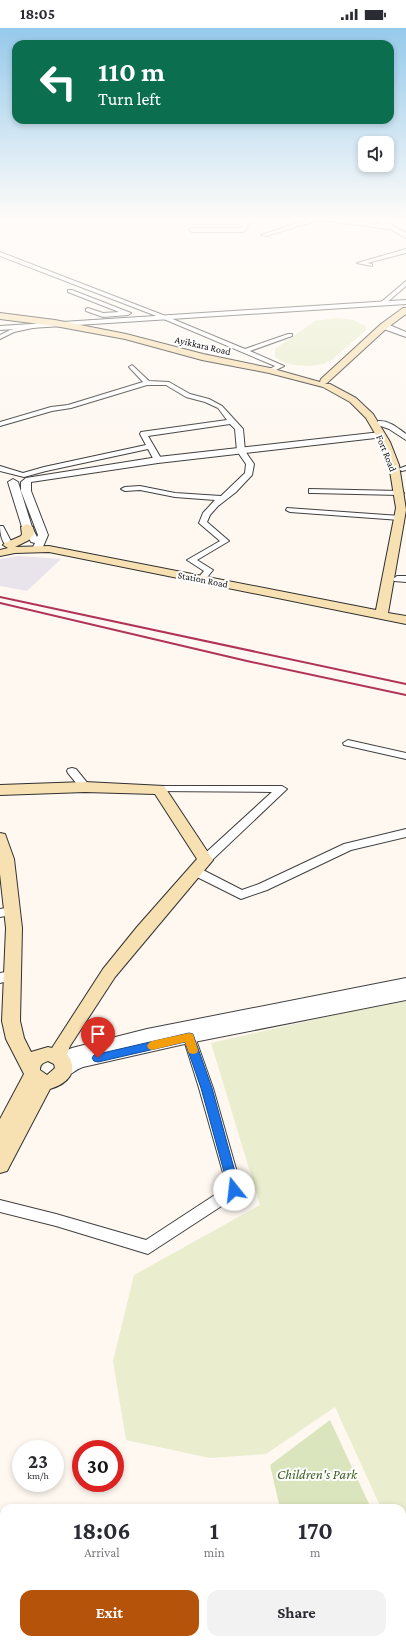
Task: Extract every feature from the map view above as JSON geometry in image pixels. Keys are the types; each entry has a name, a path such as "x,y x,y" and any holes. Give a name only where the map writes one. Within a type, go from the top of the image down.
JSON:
{"main road":[{"path":"328,383 384,326 406,310"},
{"name":"Ayikkara Road","path":"0,316 55,323 126,337 202,357 270,371 307,381 328,383"},
{"name":"Fort Road","path":"328,383 368,408 383,431 401,469 403,517 385,615"},
{"path":"3,548 25,538 28,534 26,527"},
{"name":"Fort Road","path":"385,615 401,579 399,540"},
{"name":"Station Road","path":"3,548 15,550 41,547 406,620"},
{"path":"0,790 85,787 159,788 200,865 109,973 63,1043 61,1062 56,1079 35,1075"},
{"path":"0,838 6,859 6,912 14,928 6,977 11,1021 15,1039 35,1075"},
{"path":"0,1165 35,1075 32,1062 39,1056 48,1054 61,1062"},
{"path":"0,1137 35,1075"}],"street":[{"path":"74,292 128,313"},
{"path":"98,292 161,316 281,366 270,371"},
{"path":"382,304 395,292"},
{"path":"0,328 161,316 406,302"},
{"path":"88,310 103,315 128,313 141,309"},
{"path":"0,337 12,331 44,324"},
{"path":"384,326 406,335"},
{"path":"244,351 290,335"},
{"path":"234,339 254,347"},
{"path":"132,367 147,383"},
{"path":"0,424 52,409 69,407 147,383 167,383 188,396 207,400 220,407 239,429 240,451 250,464 249,473 234,490 221,498 206,515 203,523 226,541 190,560 209,570 202,578"},
{"path":"158,460 144,434 233,421"},
{"path":"0,472 22,480 158,460 240,451 383,431 392,427 406,438"},
{"path":"22,480 44,469 150,446"},
{"path":"0,468 22,480 43,534 41,547"},
{"path":"22,480 26,527 32,538 41,547"},
{"path":"125,489 140,488 175,495 221,498"},
{"path":"312,491 403,491"},
{"path":"290,510 403,517"},
{"path":"0,528 6,537 3,548"},
{"path":"348,743 406,756"},
{"path":"72,771 85,787"},
{"path":"159,788 282,789 200,865 241,895 286,877 348,847 406,832"},
{"path":"61,1062 72,1054 147,1035 406,984"},
{"path":"61,1062 71,1065 82,1061 189,1037 406,994"},
{"path":"0,1206 56,1220 148,1247 234,1190 206,1088 189,1037"}],"shaded area":[{"path":"18,556 61,559 27,591 0,586 0,559"}],"green space":[{"path":"337,318 353,320 366,326 366,330 333,359 323,364 310,366 295,365 283,362 275,357 275,349 315,321"},
{"path":"406,999 406,1504 379,1504 335,1407 266,1454 210,1458 126,1440 113,1361 134,1275 260,1205 211,1043"},
{"name":"Children's Park","path":"330,1420 369,1504 279,1504 270,1465"}],"railway":[{"path":"0,597 406,684"},
{"path":"0,603 247,661 406,695"}],"slow traffic":[{"path":"152,1046 189,1037 193,1050"}],"route":[{"path":"98,1058 189,1037 206,1088 234,1190"}]}
